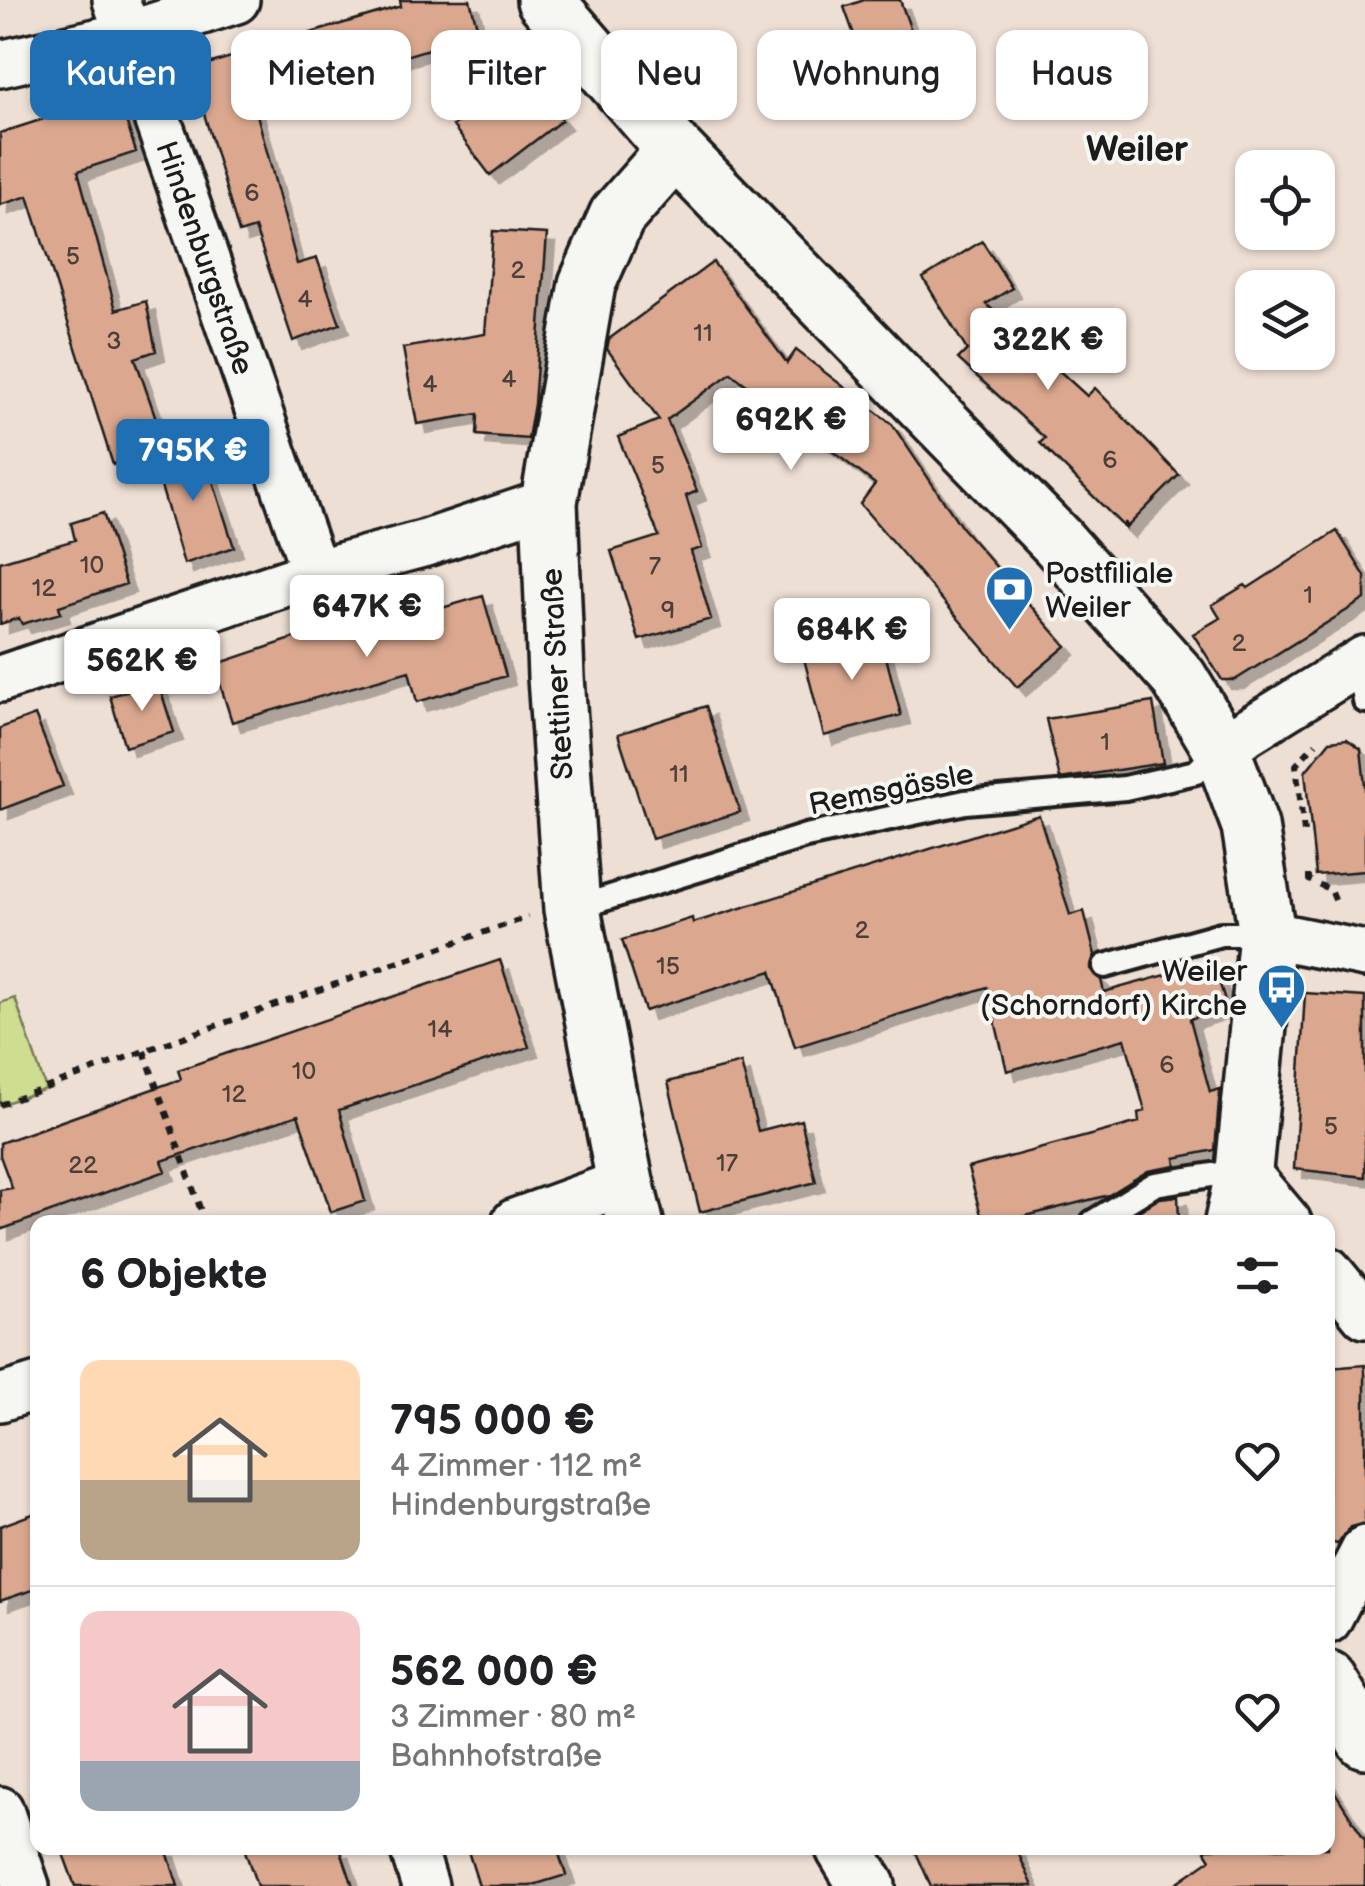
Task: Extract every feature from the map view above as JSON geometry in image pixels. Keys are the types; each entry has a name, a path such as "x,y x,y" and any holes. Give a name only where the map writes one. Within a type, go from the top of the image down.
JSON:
{"street":[{"path":"0,64 122,18 236,0"},
{"path":"545,0 675,150 1057,541 1179,678 1221,748 1250,826 1267,934 1244,1170 1234,1215"},
{"name":"Hindenburgstraße","path":"122,18 315,573"},
{"name":"Stettiner Straße","path":"630,1202 573,919 556,677 549,502 587,284 617,216 675,150"},
{"path":"0,679 315,573 426,543 549,502"},
{"path":"1221,748 1363,675"},
{"path":"1267,934 1365,954"},
{"path":"1244,1170 1282,1215"},
{"path":"555,1215 630,1202"},
{"path":"1335,1279 1365,1315"},
{"path":"0,1398 30,1389"},
{"path":"1335,1607 1365,1550"},
{"path":"1335,1691 1365,1740"},
{"path":"0,1810 26,1886"},
{"path":"414,1855 425,1886"},
{"path":"848,1855 866,1886"}],"lane":[{"name":"Remsgässle","path":"573,919 824,832 965,802 1125,788 1196,772 1221,748"},
{"path":"1105,966 1222,934 1267,934"},
{"path":"1105,1215 1155,1184 1244,1170"}],"path":[{"path":"1305,842 1296,765 1318,741"},
{"path":"1307,861 1309,880 1330,890 1340,912 1352,911"},
{"path":"0,1105 525,917 547,914 549,934 573,919"},
{"path":"144,1051 203,1215"}],"green space":[{"path":"15,998 46,1089 0,1105 0,1003"}],"building":[{"path":"400,0 470,0 478,30 431,30 431,48 411,54 411,30 321,30 401,6"},
{"path":"864,0 900,0 911,30 852,30 844,7"},
{"path":"231,57 231,120 259,120 297,264 317,258 340,324 293,341 255,228 239,233 206,120 211,120 211,63"},
{"path":"40,120 126,120 136,152 78,171 116,310 146,301 156,351 135,358 166,447 113,465 28,196 0,205 0,133"},
{"path":"461,120 562,120 490,175 453,126"},
{"path":"493,231 547,234 528,439 477,435 478,414 417,424 403,348 485,334"},
{"path":"982,241 1012,288 986,304 1087,396 1095,388 1179,475 1127,527 1040,443 1045,438 958,359 967,350 923,278"},
{"path":"713,262 787,363 796,350 892,424 962,528 1066,646 1017,687 860,504 875,484 731,373 667,420 697,491 686,496 702,548 691,551 711,619 639,640 611,551 659,536 618,437 659,420 607,349 609,339"},
{"path":"201,444 234,547 184,564 153,459"},
{"path":"103,513 126,584 59,606 61,613 22,624 19,618 0,624 0,562 75,540 71,523"},
{"path":"1337,531 1365,576 1365,599 1235,680 1222,680 1193,634 1220,618 1212,605 1245,585 1248,588"},
{"path":"483,596 506,676 417,702 409,671 232,722 214,665 354,618 359,632"},
{"path":"879,630 901,715 824,736 802,651"},
{"path":"158,682 174,732 125,747 110,696"},
{"path":"1153,702 1163,763 1060,779 1046,719"},
{"path":"706,706 740,812 652,839 618,734"},
{"path":"35,715 63,786 0,810 0,728"},
{"path":"1347,739 1361,749 1365,871 1316,875 1305,772 1330,741"},
{"path":"1039,815 1070,915 1084,911 1095,955 1090,969 1101,980 1104,992 1213,962 1227,1007 1190,1019 1210,1092 1220,1089 1215,1150 1175,1158 1176,1166 1148,1171 1109,1195 1030,1215 981,1215 968,1168 1139,1122 1138,1113 1145,1111 1125,1039 1007,1071 987,987 795,1047 771,971 645,1011 622,940 692,918 693,923"},
{"path":"500,960 529,1047 339,1110 365,1201 331,1212 298,1115 162,1161 166,1171 42,1215 30,1215 30,1219 0,1230 0,1190 12,1188 0,1156 0,1143 181,1079 178,1070"},
{"path":"1305,993 1365,997 1365,1177 1294,1169"},
{"path":"741,1063 758,1131 801,1120 816,1182 700,1212 668,1082"},
{"path":"1178,1196 1179,1215 1132,1215 1160,1198"},
{"path":"1365,1365 1365,1523 1350,1527 1338,1544 1335,1543 1335,1367"},
{"path":"30,1515 30,1591 0,1601 0,1526"},
{"path":"1335,1792 1365,1840 1365,1886 1172,1886 1211,1859 1208,1855 1335,1855"},
{"path":"64,1855 168,1855 178,1886 75,1886"},
{"path":"246,1855 342,1855 353,1886 257,1886"},
{"path":"469,1855 559,1855 566,1875 530,1886 479,1886"},
{"path":"917,1855 1019,1855 1033,1886 931,1886"}],"place":[{"name":"Postfiliale Weiler","path":"1010,632"},
{"name":"Weiler (Schorndorf) Kirche","path":"1282,1030"}],"district":[{"name":"Weiler","path":"1137,149"}]}
